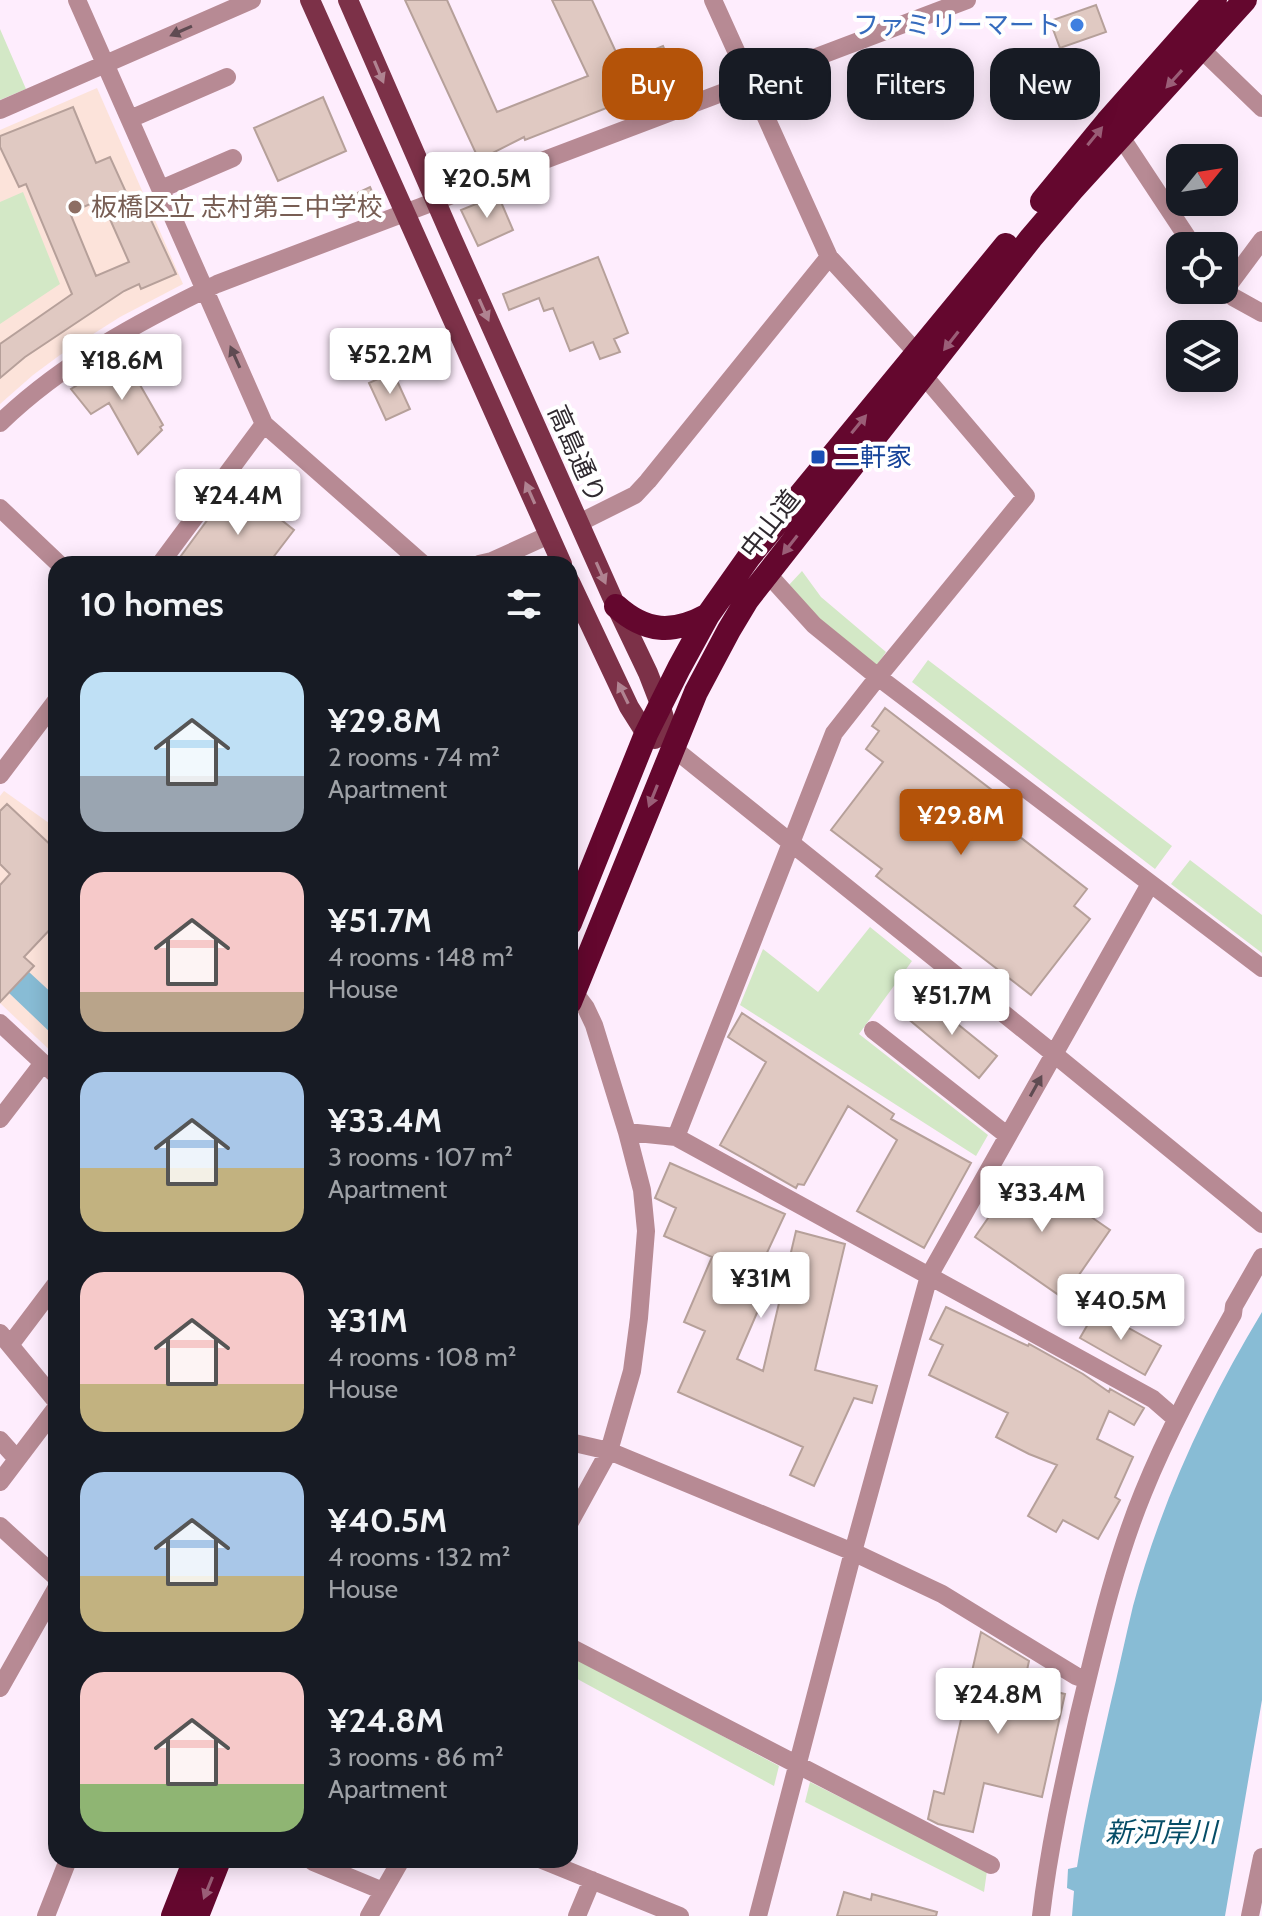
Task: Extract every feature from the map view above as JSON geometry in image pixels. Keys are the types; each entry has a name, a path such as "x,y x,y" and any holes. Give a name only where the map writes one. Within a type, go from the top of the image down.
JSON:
{"highway":[{"name":"中山道","path":"578,982 696,692 747,600 920,364 1107,122 1215,0"},
{"name":"中山道","path":"578,903 646,734 724,590 749,557 1245,0"},
{"path":"616,606 637,622 663,629 685,625 708,615"},
{"path":"173,1916 192,1868"},
{"path":"197,1916 216,1868"}],"main road":[{"path":"310,0 558,556"},
{"name":"高島通り","path":"348,0 660,704 673,748"},
{"path":"578,618 646,734 673,748"}],"street":[{"path":"77,0 264,424 414,556"},
{"path":"0,110 252,0"},
{"path":"713,0 734,48"},
{"path":"831,52 967,0"},
{"path":"1201,49 1262,108"},
{"path":"130,119 227,77"},
{"path":"0,423 71,366 137,325 206,289 719,95"},
{"path":"676,1137 834,733 1026,496 829,257 767,120"},
{"path":"1121,137 1184,232"},
{"path":"161,189 233,158"},
{"path":"1238,272 1262,240"},
{"path":"579,523 635,495 829,257"},
{"path":"1238,300 1262,313"},
{"path":"166,556 264,424"},
{"path":"0,508 51,556"},
{"path":"503,556 549,535"},
{"path":"767,573 814,625 878,677 1262,968"},
{"path":"0,775 48,712"},
{"path":"673,748 1262,1224"},
{"path":"758,1916 929,1276 1150,884"},
{"path":"578,1002 586,1008 594,1025 627,1132 642,1190 646,1231 632,1371 609,1451 578,1507"},
{"path":"0,1023 48,1067"},
{"path":"873,1030 1008,1136"},
{"path":"0,1119 48,1071"},
{"path":"627,1132 676,1137 1153,1399 1176,1419"},
{"path":"1041,1916 1051,1842 1087,1680 1127,1539 1142,1495 1176,1419 1262,1257"},
{"path":"48,1293 3,1342 48,1398"},
{"path":"0,1482 48,1417"},
{"path":"0,1440 17,1459"},
{"path":"578,1444 609,1451 853,1552 942,1594 1087,1680"},
{"path":"0,1526 48,1570"},
{"path":"0,1688 48,1603"},
{"path":"578,1651 991,1865"},
{"path":"1250,1916 1262,1857"},
{"path":"46,1916 65,1868"},
{"path":"327,1868 383,1891"},
{"path":"369,1916 396,1868"},
{"path":"562,1868 680,1916"},
{"path":"577,1916 592,1880"}],"shaded area":[{"name":"板橋区立 志村第三中学校","path":"97,88 183,284 120,317 60,355 0,404 0,130"},
{"path":"4,791 48,822 48,1048 0,1003 0,796"}],"green space":[{"path":"0,29 26,89 0,100"},
{"path":"23,192 60,284 0,324 0,202"},
{"path":"802,571 821,597 886,652 875,668 817,620 788,586"},
{"path":"928,660 1172,846 1155,869 912,682"},
{"path":"1190,860 1262,915 1262,953 1171,884"},
{"path":"870,927 912,961 859,1034 988,1135 976,1156 740,1005 763,949 818,992"},
{"path":"578,1659 779,1766 774,1786 578,1679"},
{"path":"810,1782 987,1871 984,1892 805,1802"}],"water":[{"path":"29,972 48,990 48,1030 9,993"},
{"name":"新河岸川","path":"1262,1312 1262,1700 1225,1916 1072,1916 1074,1891 1067,1888 1068,1869 1077,1867 1101,1746 1144,1567 1187,1454"}],"building":[{"path":"405,0 447,0 497,112 588,76 552,0 592,0 614,48 602,48 602,110 525,140 524,137 479,160"},
{"path":"1096,5 1106,32 1060,48 1050,21"},
{"path":"323,97 346,151 278,181 254,128"},
{"path":"73,107 96,163 110,157 129,199 139,194 176,274 141,289 139,284 124,291 25,357 0,378 0,344 72,294 26,184 19,187 0,147 0,136","holes":["101,199 129,262 96,276 70,213"]},
{"path":"370,187 378,206 361,213 353,195"},
{"path":"498,195 513,230 478,246 461,210"},
{"path":"598,257 628,333 614,339 620,352 600,359 593,342 570,351 553,308 544,311 539,298 509,310 503,294"},
{"path":"120,359 124,366 128,364 163,425 160,427 162,430 138,454 109,403 91,414 71,389"},
{"path":"393,372 410,409 386,420 369,383"},
{"path":"225,496 246,513 256,500 294,530 274,556 181,556"},
{"path":"885,708 1014,807 1002,823 1087,889 1074,906 1090,919 1031,995 876,876 882,869 831,830 883,762 866,749 879,731 872,726"},
{"path":"7,804 48,842 48,932 24,957 34,966 0,1002 0,885 10,874 0,864 0,811"},
{"path":"923,996 997,1056 979,1078 906,1017"},
{"path":"742,1013 894,1114 891,1119 971,1163 924,1248 857,1211 897,1140 848,1106 804,1185 798,1184 796,1188 720,1145 766,1062 728,1037"},
{"path":"670,1163 785,1214 752,1285 766,1292 737,1359 763,1371 796,1231 845,1244 815,1370 877,1386 872,1403 854,1398 814,1486 790,1475 803,1447 678,1392 705,1331 684,1322 712,1257 664,1236 676,1208 655,1198"},
{"path":"1022,1169 1110,1230 1063,1298 975,1237"},
{"path":"946,1307 1029,1344 1109,1392 1110,1389 1144,1408 1134,1425 1109,1411 1097,1439 1133,1457 1115,1497 1120,1500 1098,1539 1063,1520 1056,1532 1028,1516 1057,1465 996,1437 1008,1413 929,1375 943,1345 930,1339"},
{"path":"1096,1310 1161,1346 1145,1375 1080,1338"},
{"path":"981,1632 1029,1661 1024,1684 1065,1694 1042,1797 984,1783 973,1832 928,1819 934,1791 944,1794"},
{"path":"844,1892 871,1900 872,1894 937,1912 936,1916 837,1916"}],"place":[{"name":"ファミリーマート","path":"1077,25"},
{"name":"板橋区立 志村第三中学校","path":"75,207"},
{"name":"二軒家","path":"818,457"}]}
